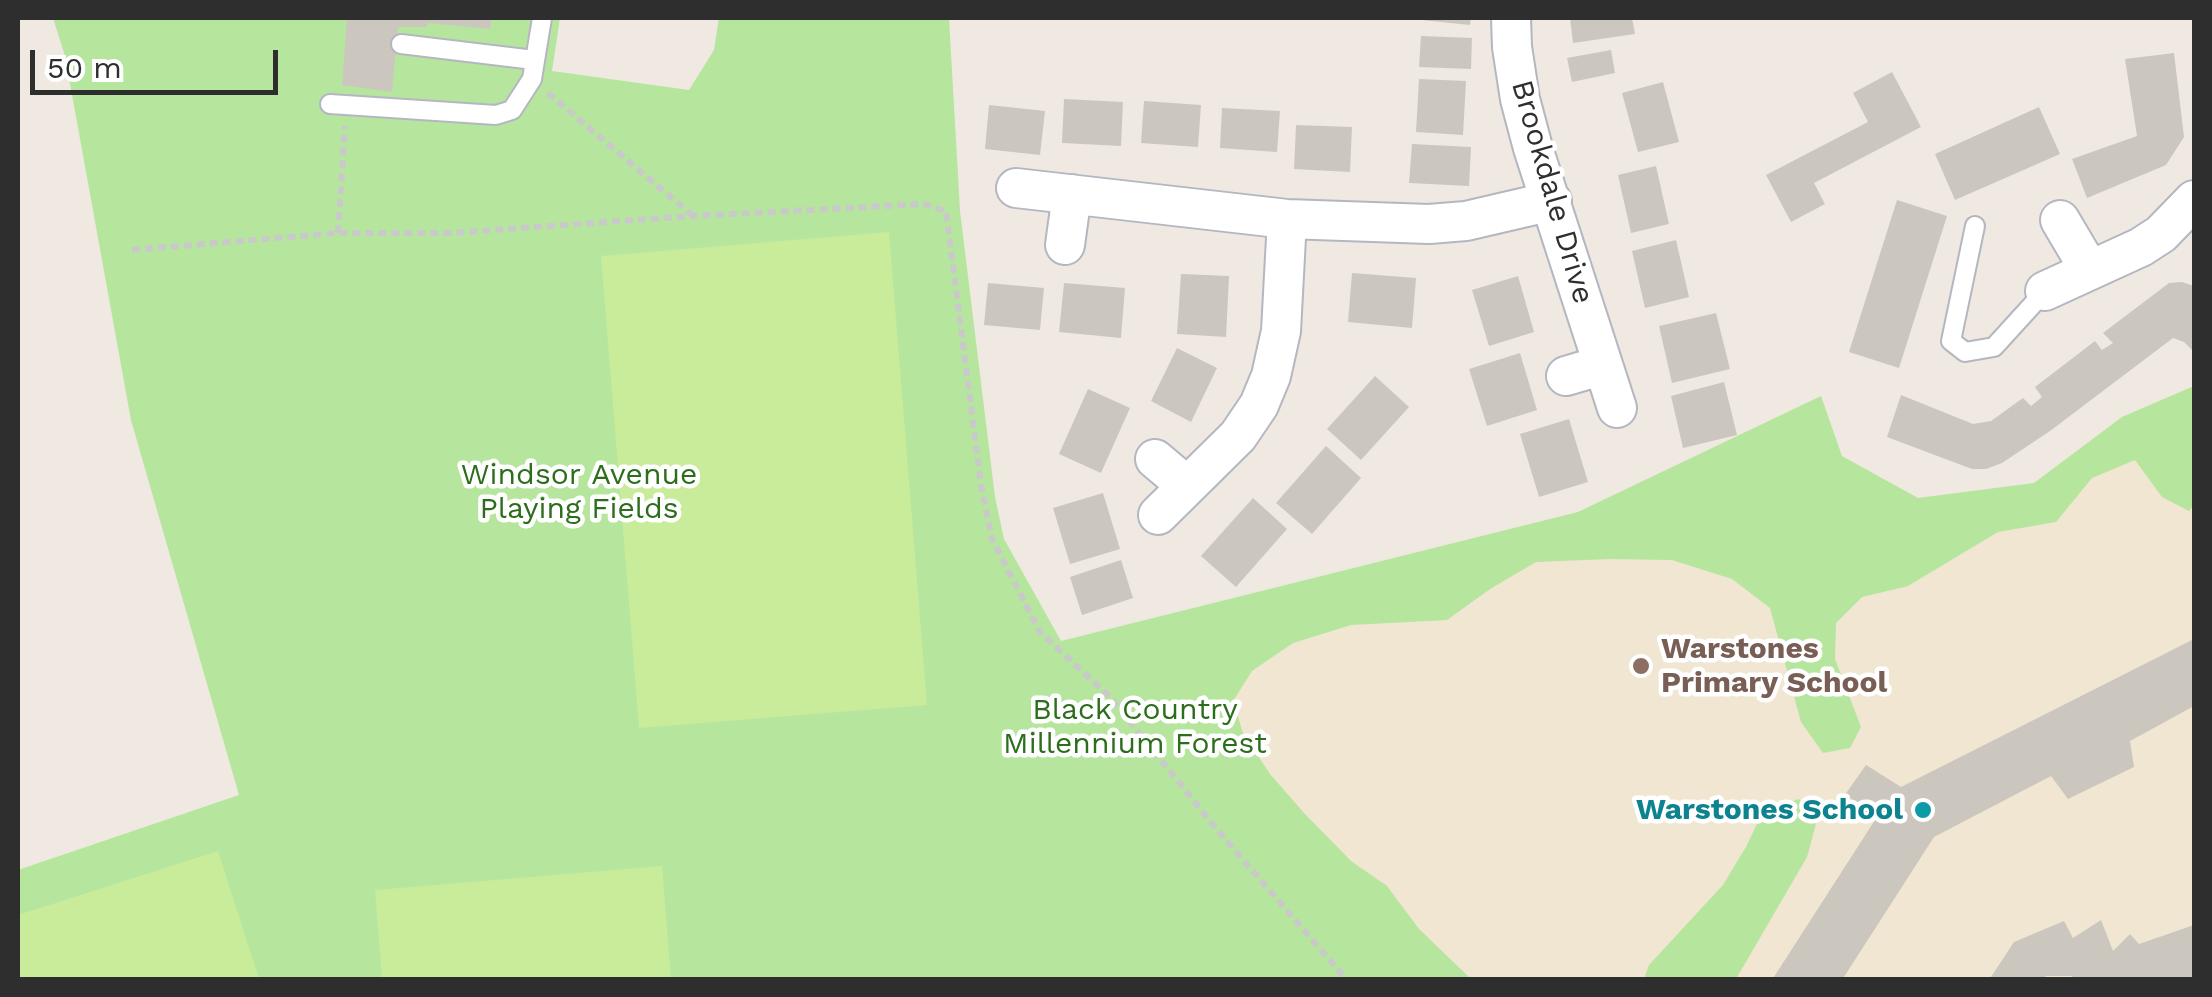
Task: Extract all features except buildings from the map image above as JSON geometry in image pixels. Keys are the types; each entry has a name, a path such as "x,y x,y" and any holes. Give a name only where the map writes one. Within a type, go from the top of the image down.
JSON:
{"street":[{"name":"Brookdale Drive","path":"1511,18 1520,99 1617,408"},
{"path":"1016,188 1287,220 1429,224 1466,222 1552,202"},
{"path":"1065,244 1072,194"},
{"path":"2044,291 2141,246 2160,234 2194,200"},
{"path":"1158,515 1238,436 1259,405 1281,331 1287,220"},
{"path":"2060,220 2089,269"},
{"path":"1566,376 1603,365"},
{"path":"1154,459 1186,486"}],"lane":[{"path":"338,105 496,115 512,110 533,70 542,18"},
{"path":"401,44 533,70"},
{"path":"1975,226 1951,341 1966,352 1994,347 2044,291"}],"path":[{"path":"533,70 693,216"},
{"path":"338,105 338,233"},
{"path":"132,250 338,233 450,233 924,204 946,211 981,485 992,540 1040,632 1110,697 1346,980"}],"shaded area":[{"name":"Warstones Primary School","path":"2194,386 2194,979 1358,979 1061,641 1578,512 1821,396 1842,456 1918,498 2034,483 2122,417"}],"green space":[{"name":"Windsor Avenue Playing Fields","path":"53,18 560,18 552,71 689,90 714,50 719,18 949,18 960,211 995,497 1004,539 1061,641 1578,512 1821,396 1842,456 1918,498 2034,483 2122,417 2194,386 2194,505 2189,511 2162,497 2135,460 2092,478 2056,522 1998,532 1908,586 1862,597 1836,623 1835,659 1861,727 1850,748 1823,753 1801,722 1770,608 1732,579 1672,560 1536,562 1447,620 1351,625 1293,643 1252,671 1233,701 1243,733 1270,774 1304,813 1351,861 1387,886 1419,929 1471,979 18,979 18,870 239,795 131,420 65,56"},
{"path":"889,232 927,705 639,728 601,256"},
{"path":"1799,799 1817,820 1807,857 1736,979 1644,979 1649,965 1723,885 1764,809"},
{"path":"218,851 259,979 18,979 18,915"},
{"path":"662,866 671,979 382,979 375,890"}],"place":[{"name":"Warstones Primary School","path":"1641,666"},
{"name":"Warstones School","path":"1923,810"}],"park label":[{"name":"Black Country Millennium Forest","path":"1135,727"}]}
